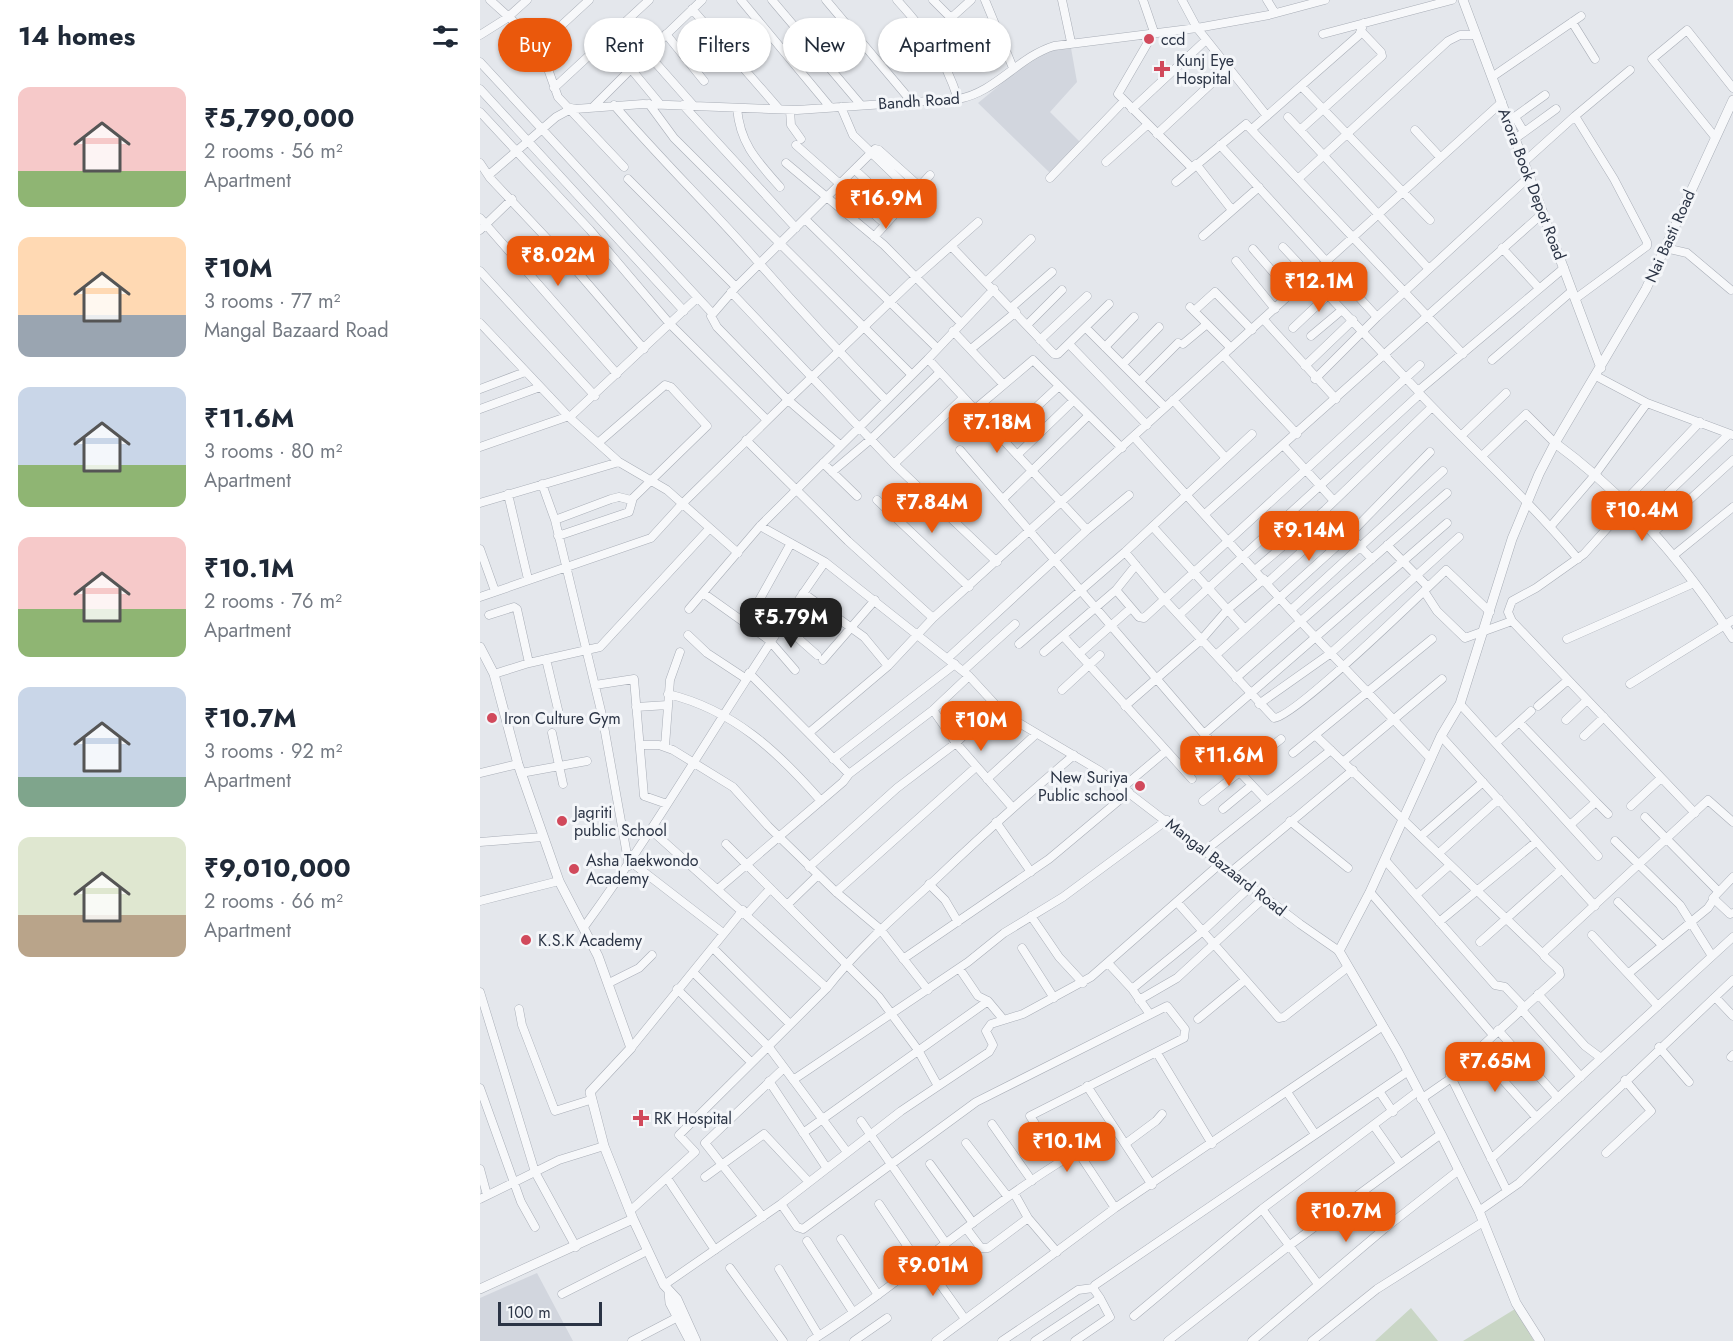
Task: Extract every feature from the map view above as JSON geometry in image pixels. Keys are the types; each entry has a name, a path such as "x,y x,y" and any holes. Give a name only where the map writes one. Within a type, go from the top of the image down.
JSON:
{"street":[{"path":"490,0 507,18 527,0"},
{"path":"569,18 589,0"},
{"path":"554,88 649,0"},
{"path":"693,105 647,53 702,0"},
{"path":"741,0 830,107"},
{"path":"772,0 861,105"},
{"path":"826,0 912,102"},
{"path":"897,0 913,18"},
{"path":"933,0 951,18 971,0"},
{"path":"985,0 1013,68"},
{"path":"1062,0 1071,42"},
{"path":"1143,0 1154,32 1118,93 1147,125 1194,166 1232,210"},
{"path":"1182,0 1197,28 1267,116"},
{"path":"1268,0 1275,13"},
{"path":"1323,34 1363,27 1452,0"},
{"name":"Arora Book Depot Road","path":"1463,0 1502,102 1520,135 1524,162 1574,295 1598,372"},
{"name":"Bandh Road","path":"568,109 660,104 790,110 958,99 978,94 1043,49 1071,42 1197,28 1275,13 1321,1"},
{"path":"692,9 779,110"},
{"path":"1492,77 1581,16"},
{"path":"1572,22 1595,59"},
{"path":"482,31 498,23"},
{"path":"1252,129 1363,27"},
{"path":"1300,130 1382,56 1382,52 1363,27"},
{"path":"1715,137 1652,59 1687,30 1733,88"},
{"path":"666,34 704,81"},
{"path":"1298,179 1448,41 1461,36 1476,35"},
{"path":"1132,109 1206,40"},
{"path":"480,62 712,313"},
{"path":"1157,134 1228,68"},
{"path":"593,107 631,69 660,104"},
{"path":"1524,162 1630,70"},
{"path":"548,72 554,88 568,109 624,166"},
{"path":"948,72 958,99"},
{"path":"1301,86 1404,190 1430,220"},
{"path":"480,88 684,311"},
{"path":"1512,119 1545,95"},
{"name":"Nai Basti Road","path":"1339,951 1370,892 1441,736 1460,704 1526,504 1555,443 1646,289 1733,100"},
{"path":"1050,178 1124,101"},
{"path":"810,732 888,666 933,618 1031,532 1165,407 1264,320 1502,102"},
{"path":"649,104 674,138 782,243 911,374"},
{"path":"614,105 657,155 760,263 782,291 886,400"},
{"path":"682,105 796,228"},
{"path":"841,107 853,135 871,154"},
{"path":"737,108 739,128 751,154 780,187"},
{"path":"490,174 568,109"},
{"path":"1520,135 1556,109"},
{"path":"790,110 791,124 799,142 885,224"},
{"path":"480,112 590,230 670,324 766,420"},
{"path":"1492,360 1574,295 1647,246 1614,179 1575,116"},
{"path":"1288,117 1428,268"},
{"path":"1176,182 1243,124 1252,129 1402,292 1463,354"},
{"path":"1106,162 1147,125"},
{"path":"1415,130 1440,157"},
{"path":"1220,145 1377,317"},
{"path":"840,445 788,400 717,327 712,321 712,313 875,149 879,150 916,190"},
{"path":"739,165 751,154"},
{"path":"480,163 490,174 490,178 512,199 644,349"},
{"path":"786,163 917,276 961,323"},
{"path":"855,170 898,210"},
{"path":"874,237 930,175"},
{"path":"1316,379 1402,292 1530,177"},
{"path":"628,179 734,289 810,378 894,464 997,562"},
{"path":"1203,236 1259,186"},
{"path":"512,199 482,224 617,374"},
{"path":"1205,514 1543,213"},
{"path":"805,219 888,303 938,348"},
{"path":"480,597 645,541 888,303 978,222"},
{"path":"987,281 1031,239"},
{"path":"951,246 1056,355 1109,304"},
{"path":"1283,247 1432,407 1462,435 1526,504 1551,526 1578,559"},
{"path":"1502,248 1539,288"},
{"path":"1665,248 1687,253 1731,290"},
{"path":"1253,249 1292,294"},
{"path":"1236,261 1275,309"},
{"path":"1179,615 1419,392 1564,268"},
{"path":"480,271 595,396"},
{"path":"971,349 1052,272"},
{"path":"689,609 760,526 928,359 994,289"},
{"path":"1027,325 1062,290"},
{"path":"1231,348 1192,309 1215,292 1252,330"},
{"path":"1293,328 1328,295"},
{"path":"1040,340 1087,296"},
{"path":"480,447 569,417 595,396 697,298"},
{"path":"1311,336 1342,310"},
{"path":"1105,347 1134,317"},
{"path":"1264,320 1336,399"},
{"path":"1305,366 1353,320"},
{"path":"480,323 569,417 619,462 652,481 738,553"},
{"path":"1140,381 1180,343 1207,324"},
{"path":"1123,364 1159,327"},
{"path":"1086,328 1165,407"},
{"path":"953,331 1003,384"},
{"path":"1069,344 1147,425"},
{"path":"1223,355 1297,434"},
{"path":"928,359 1086,530"},
{"path":"974,410 1033,360 1087,417 1122,448"},
{"path":"1116,590 1142,619 1420,365"},
{"path":"480,389 525,372"},
{"path":"832,472 872,439 940,372"},
{"path":"1598,372 1647,403 1731,435 1640,520"},
{"path":"1002,439 1059,386"},
{"path":"480,409 540,387"},
{"path":"555,520 611,499 631,500 707,427 671,387 662,387 598,443"},
{"path":"1462,435 1506,393"},
{"path":"894,464 963,398"},
{"path":"1173,400 1225,457"},
{"path":"1017,455 1073,401"},
{"path":"1551,526 1594,476 1647,403"},
{"path":"1255,570 1325,510 1432,407"},
{"path":"1482,456 1525,414 1623,503 1674,555 1729,622 1733,638"},
{"path":"1003,499 1087,417"},
{"path":"1695,813 1512,621 1508,612 1512,601 1536,588 1578,559 1610,525 1623,503 1700,422"},
{"path":"1019,644 1125,552 1252,434"},
{"path":"1134,437 1392,721 1431,759"},
{"path":"746,440 848,541 933,618"},
{"path":"1284,446 1334,501"},
{"path":"960,450 1204,734 1267,801"},
{"path":"1216,655 1348,536 1430,452"},
{"path":"1653,533 1733,460"},
{"path":"480,503 619,462"},
{"path":"823,463 856,496"},
{"path":"1291,610 1443,471"},
{"path":"542,484 555,520 595,685 630,864 723,933"},
{"path":"1236,678 1302,623 1447,492"},
{"path":"508,494 528,579"},
{"path":"948,658 1086,530 1129,495"},
{"path":"558,536 628,512 631,509 631,500"},
{"path":"877,500 969,587"},
{"path":"1674,555 1733,507"},
{"path":"1325,510 1334,522 1372,559"},
{"path":"1125,706 1202,639 1228,609 1265,581 1334,522"},
{"path":"1204,734 1447,523"},
{"name":"Mangal Bazaard Road","path":"760,526 825,562 966,673 995,705 1035,735 1074,755 1126,790 1264,897 1339,951 1383,1026 1441,1134 1479,1211 1516,1303 1538,1341"},
{"path":"1152,527 1209,586 1245,629"},
{"path":"494,674 529,663 587,651 606,643 709,530"},
{"path":"1259,704 1331,653 1459,537"},
{"path":"746,624 791,543"},
{"path":"1387,545 1417,576 1437,611 1465,639 1512,621"},
{"path":"480,549 495,591"},
{"path":"1125,552 1249,694 1270,716 1279,718 1343,666 1446,570 1490,612"},
{"path":"584,927 630,864 769,640 825,562"},
{"path":"1044,652 1116,590 1136,565"},
{"path":"1567,639 1694,582"},
{"path":"802,592 864,637 888,666"},
{"path":"703,593 769,640 795,670"},
{"path":"781,623 820,657 852,628 875,600"},
{"path":"489,615 514,607 517,609 529,663"},
{"path":"1079,654 1131,608"},
{"path":"1630,684 1729,622"},
{"path":"718,889 821,801 849,774 933,711 966,673 1015,624"},
{"path":"688,635 707,653 747,675 810,732 832,759 849,774"},
{"path":"1063,636 1192,779"},
{"path":"1293,753 1432,639"},
{"path":"480,647 484,663 494,674 520,768 559,881 584,927 609,982 631,1048"},
{"path":"665,746 668,694 680,652"},
{"path":"1062,690 1100,655"},
{"path":"546,659 560,718"},
{"path":"832,759 955,664"},
{"path":"595,685 634,679 644,796 667,804"},
{"path":"1344,761 1442,679"},
{"path":"1496,743 1568,680"},
{"path":"668,694 722,713 778,754 821,801"},
{"path":"1566,720 1587,700"},
{"path":"1460,704 1598,856"},
{"path":"636,707 668,705"},
{"path":"809,867 897,788 956,743 995,705"},
{"path":"933,711 956,743 1012,807"},
{"path":"1584,736 1604,717"},
{"path":"1519,722 1608,814"},
{"path":"552,733 563,784"},
{"path":"987,779 1035,735"},
{"path":"1315,735 1404,818 1561,973 1452,1072 1450,1079 1507,1191"},
{"path":"1441,736 1595,906"},
{"path":"1203,801 1281,739"},
{"path":"640,746 665,746 694,761 733,787 809,867 880,929 928,990"},
{"path":"1206,850 1331,750"},
{"path":"903,959 1031,872 1126,790 1166,751"},
{"path":"695,1152 679,1135 826,988 846,963 880,929 1012,807 1074,755"},
{"path":"480,773 560,766 587,761"},
{"path":"836,892 976,767"},
{"path":"1232,871 1353,770"},
{"path":"1631,806 1661,778"},
{"path":"1421,836 1483,782"},
{"path":"1223,809 1252,785"},
{"path":"1439,853 1499,799"},
{"path":"1543,954 1710,800 1733,822"},
{"path":"1570,825 1596,802"},
{"path":"1645,817 1718,891"},
{"path":"793,1080 928,990 1004,933 1079,886 1167,820"},
{"path":"1290,821 1348,868"},
{"path":"996,822 1031,872"},
{"path":"651,830 745,912 826,988"},
{"path":"480,842 543,837"},
{"path":"1615,841 1680,905 1712,956"},
{"path":"1439,922 1536,842"},
{"path":"726,844 879,997 918,1050 938,1086"},
{"path":"1385,860 1495,985 1505,987 1581,1077"},
{"path":"667,1289 714,1250 781,1204 870,1134 990,1050 993,1045 987,1029 1003,1019 1023,1014 1083,983 1221,863"},
{"path":"1416,895 1450,865"},
{"path":"1480,942 1504,918 1561,870"},
{"path":"787,905 818,875"},
{"path":"1629,973 1661,944 1708,908 1718,891 1733,877"},
{"path":"480,901 559,881"},
{"path":"929,884 945,900 958,922"},
{"path":"1132,989 1203,931 1251,886"},
{"path":"689,1340 670,1303 667,1289 647,1251 604,1146 590,1100 591,1090 631,1048 723,933 770,889"},
{"path":"1370,892 1558,1098"},
{"path":"1139,1000 1177,978 1264,897"},
{"path":"1714,899 1730,914 1733,913"},
{"path":"1177,902 1276,1017 1282,1018 1348,968"},
{"path":"1618,902 1661,944"},
{"path":"1031,916 1059,957 1083,983"},
{"path":"1592,935 1658,1006"},
{"path":"1491,1159 1733,937"},
{"path":"713,948 790,1024"},
{"path":"1022,948 1054,998"},
{"path":"609,982 639,968 652,955"},
{"path":"1108,963 1132,989 1149,1013"},
{"path":"959,968 978,996 988,1001 1003,1019"},
{"path":"693,972 768,1046 847,1152"},
{"path":"1198,1019 1245,980"},
{"path":"1479,1211 1507,1191 1733,980"},
{"path":"676,990 751,1062"},
{"path":"480,992 535,1172 576,1247"},
{"path":"1538,994 1585,1047 1601,1058"},
{"path":"1715,998 1733,1016"},
{"path":"803,1133 988,1001"},
{"path":"781,1204 797,1227 803,1229 976,1102 1149,1013 1167,1006 1187,1033 1184,1038 1030,1116 1060,1162"},
{"path":"519,1009 522,1025 555,1111 590,1100"},
{"path":"936,1341 1115,1208 1383,1026"},
{"path":"1659,1047 1689,1082"},
{"path":"1476,1050 1536,1118"},
{"path":"1157,1053 1212,1144"},
{"path":"480,1289 576,1247 632,1215 667,1178 784,1068"},
{"path":"1002,1341 1078,1290 1093,1288 1407,1072"},
{"path":"1134,1316 1262,1209 1393,1112 1450,1079"},
{"path":"1605,1154 1652,1111 1625,1080"},
{"path":"769,1081 826,1167"},
{"path":"1087,1086 1152,1185"},
{"path":"480,1089 514,1182 535,1227"},
{"path":"1379,1091 1393,1112"},
{"path":"1287,1092 1315,1134"},
{"path":"1125,1144 1162,1114"},
{"path":"861,1120 945,1242"},
{"path":"992,1124 1032,1180"},
{"path":"1374,1126 1400,1163"},
{"path":"705,1177 764,1134 808,1181"},
{"path":"1168,1341 1290,1245 1441,1134"},
{"path":"705,1143 763,1217"},
{"path":"966,1143 1056,1252"},
{"path":"480,1169 484,1197 559,1160 604,1146"},
{"path":"810,1341 878,1295 945,1242 1032,1180 1073,1154 1080,1155 1115,1208"},
{"path":"930,1164 984,1250 1028,1218"},
{"path":"1252,1341 1318,1284 1459,1170"},
{"path":"667,1178 714,1250"},
{"path":"879,1204 965,1319"},
{"path":"1262,1209 1318,1284"},
{"path":"1312,1341 1377,1289 1483,1222"},
{"path":"841,1239 878,1295"},
{"path":"807,1241 853,1312"},
{"path":"562,1294 647,1251"},
{"path":"730,1268 783,1341"},
{"path":"779,1269 819,1336"},
{"path":"1076,1341 1110,1317 1093,1288"},
{"path":"667,1289 677,1299 689,1340"},
{"path":"1035,1341 1100,1298"},
{"path":"632,1341 678,1317"},
{"path":"854,1341 886,1318"}],"shaded area":[{"path":"1071,48 1077,82 1050,112 1080,142 1050,173 978,103 1017,71 1051,50"},
{"path":"537,1273 573,1341 480,1341 480,1298"}],"green space":[{"path":"1411,1308 1438,1341 1375,1341"},
{"path":"1515,1309 1534,1341 1463,1341"}],"place":[{"name":"ccd","path":"1149,39"},
{"name":"Kunj Eye Hospital","path":"1162,69"},
{"name":"Iron Culture Gym","path":"492,718"},
{"name":"New Suriya Public school","path":"1140,786"},
{"name":"Jagriti public School","path":"562,821"},
{"name":"Asha Taekwondo Academy","path":"574,869"},
{"name":"K.S.K Academy","path":"526,940"},
{"name":"RK Hospital","path":"641,1118"}]}
